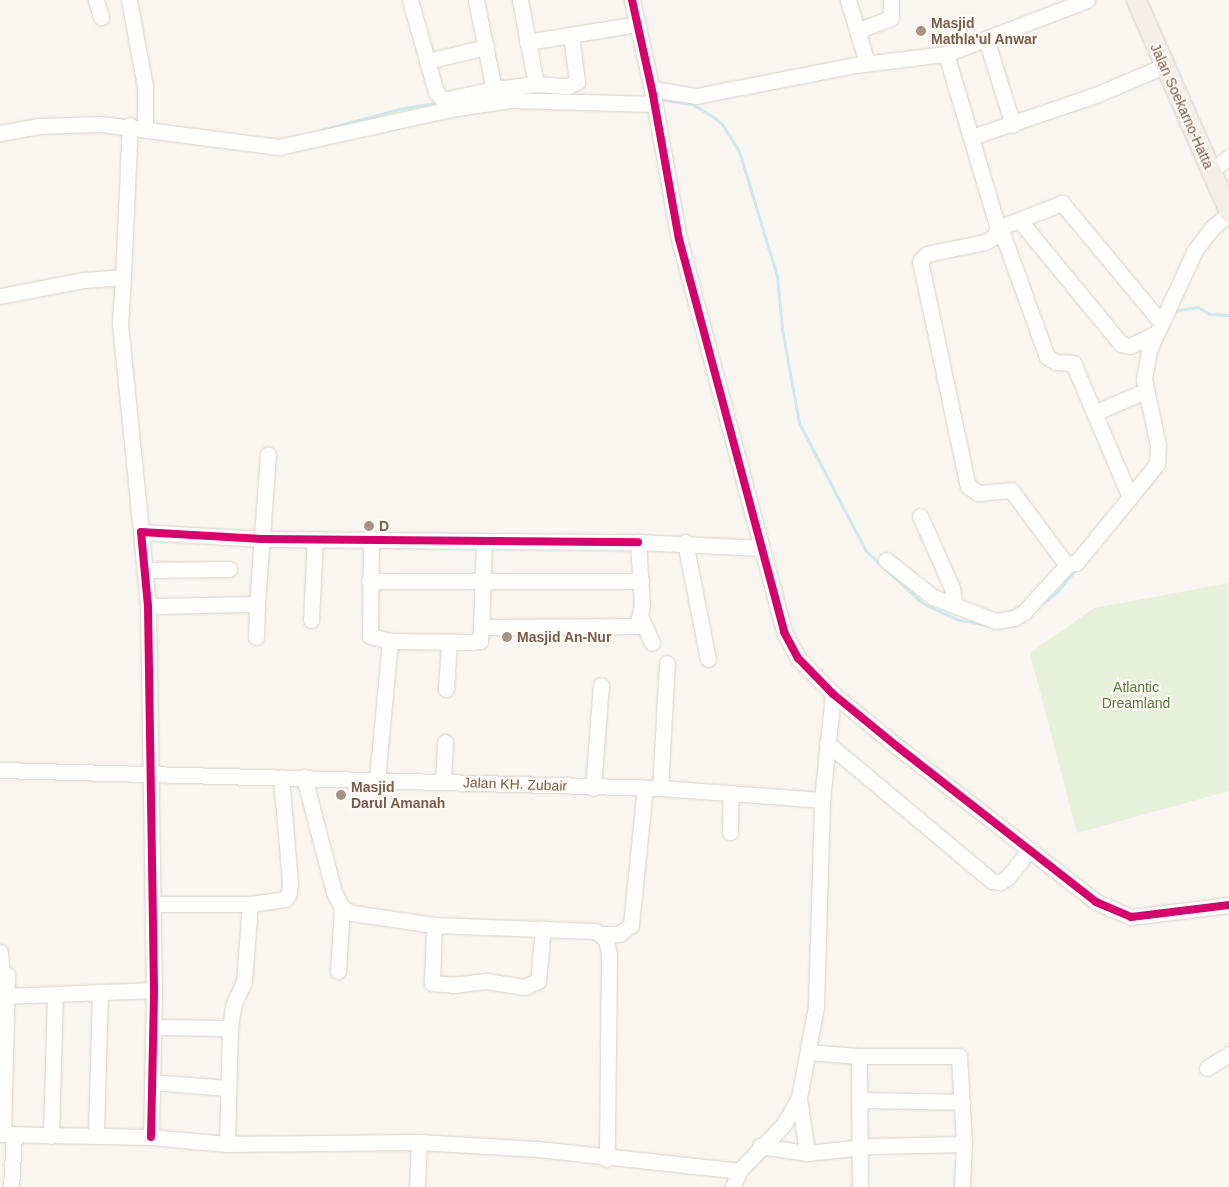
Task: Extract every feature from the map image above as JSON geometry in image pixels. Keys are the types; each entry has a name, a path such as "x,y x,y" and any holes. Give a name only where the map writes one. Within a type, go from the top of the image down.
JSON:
{"main road":[{"name":"Jalan Soekarno-Hatta","path":"1136,0 1229,213"}],"street":[{"path":"96,0 101,17"},
{"path":"129,0 145,86 123,277 120,324 146,570 148,606 148,776 154,990 151,1137"},
{"path":"410,0 436,92 443,100 494,89 511,94 696,96 867,63 946,54 1088,0"},
{"path":"476,0 494,89"},
{"path":"520,0 536,84"},
{"path":"632,0 654,97 679,239 761,548 789,642 806,669 833,694 1029,851 1096,902 1121,915 1142,917 1229,904"},
{"path":"848,0 867,63"},
{"path":"857,31 891,18 890,0"},
{"path":"527,42 637,24"},
{"path":"0,133 38,126 142,124 279,147 450,109 511,94 536,84 568,86 577,82 571,36"},
{"path":"986,39 1013,125"},
{"path":"427,62 486,47"},
{"path":"946,54 999,228 1047,357 1056,362 1073,363 1130,497"},
{"path":"972,137 1013,125 1098,94 1164,66"},
{"path":"1211,171 1229,157"},
{"path":"1068,564 1061,559 1011,490 978,493 968,486 920,264 927,254 988,240 999,228 1062,203 1157,327"},
{"path":"886,560 933,597 996,621 1014,618 1024,612 1068,564 1076,563 1154,470 1158,458 1158,445 1145,391 1145,368 1157,327 1195,250 1229,213"},
{"path":"1020,221 1121,344 1130,346 1157,327"},
{"path":"0,296 84,280 123,277"},
{"path":"1094,413 1145,391"},
{"path":"256,637 268,454"},
{"path":"920,516 952,588 955,606"},
{"path":"141,532 262,539 370,538 484,542 685,542 761,548"},
{"path":"370,538 369,635 390,640 478,642 484,582 484,542"},
{"path":"311,620 315,539"},
{"path":"481,627 632,627 639,625 641,618 641,581 638,542"},
{"path":"685,542 708,660"},
{"path":"146,570 230,570"},
{"path":"370,582 641,581"},
{"path":"148,606 257,604"},
{"path":"641,618 652,643"},
{"path":"377,779 390,640"},
{"path":"446,689 449,642"},
{"path":"602,934 619,934 631,925 653,788 667,663"},
{"path":"592,788 601,685"},
{"path":"732,1187 739,1171 760,1146 784,1124 799,1098 817,988 822,800 833,694"},
{"path":"443,781 445,742"},
{"path":"827,743 992,881 1000,882 1007,878 1029,851"},
{"name":"Jalan KH. Zubair","path":"0,770 148,776 304,777 592,788 653,788 822,800"},
{"path":"153,904 279,903 289,893 281,777"},
{"path":"304,777 334,892 342,908 338,970"},
{"path":"730,832 731,793"},
{"path":"227,1144 230,1028 233,1006 244,981 250,904"},
{"path":"342,908 352,912 434,925 595,930 602,934 607,942 609,955 607,1158"},
{"path":"434,925 432,983 464,984 486,981 524,987 538,981 544,928"},
{"path":"0,952 1,975 7,975 2,1104 11,1187"},
{"path":"6,996 55,996 154,990"},
{"path":"96,1135 100,992"},
{"path":"51,1136 55,996"},
{"path":"153,1027 230,1028"},
{"path":"808,1052 859,1056 958,1055 962,1065 964,1144 962,1187"},
{"path":"1207,1068 1229,1054"},
{"path":"859,1056 862,1147 860,1187"},
{"path":"152,1082 228,1088"},
{"path":"799,1098 807,1153"},
{"path":"860,1100 962,1102"},
{"path":"6,1134 151,1137 227,1144 419,1142 538,1149 739,1171"},
{"path":"417,1187 419,1142"},
{"path":"760,1146 807,1153 862,1147 964,1144"}],"green space":[{"name":"Atlantic Dreamland","path":"1229,583 1229,791 1077,833 1030,653 1094,608"}],"waterway":[{"path":"658,99 694,105 715,118 722,124 739,151 777,276 782,329 799,423 866,551 922,603 956,619 991,626"},
{"path":"322,130 399,109 440,102"},
{"path":"117,119 141,122"},
{"path":"1173,311 1198,307 1209,314 1229,315"},
{"path":"1148,487 1158,474"},
{"path":"1042,603 1057,592 1076,569"}],"cycle path":[{"path":"632,0 653,95 679,239 784,632 798,658 833,694 1096,902 1131,917 1229,905"},
{"path":"151,1137 154,990 148,606 141,532 262,539 638,542"}],"place":[{"name":"Masjid Mathla'ul Anwar","path":"921,31"},
{"name":"D","path":"369,526"},
{"name":"Masjid An-Nur","path":"507,637"},
{"name":"Masjid Darul Amanah","path":"341,795"}]}
